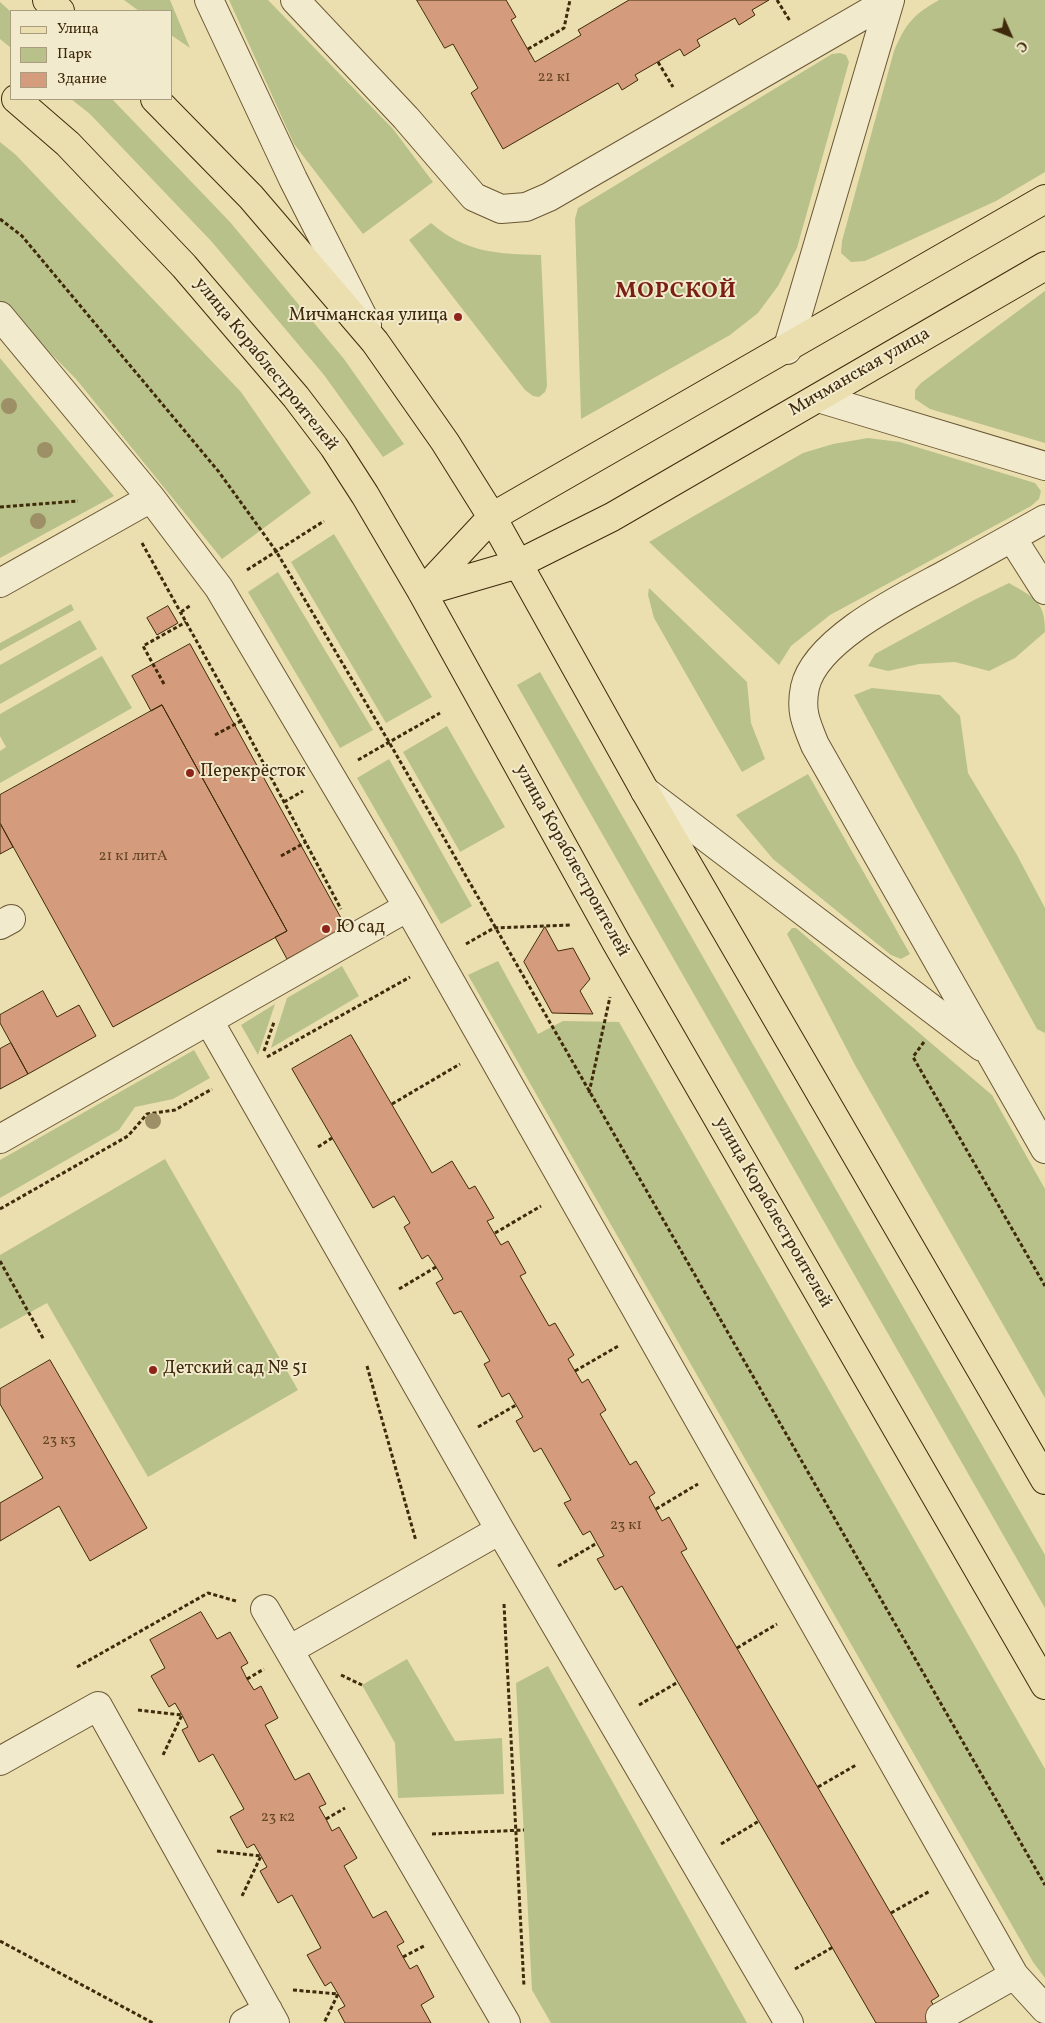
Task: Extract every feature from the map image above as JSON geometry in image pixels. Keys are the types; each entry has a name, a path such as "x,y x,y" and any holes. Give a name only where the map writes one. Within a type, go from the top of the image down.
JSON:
{"main road":[{"path":"47,0 59,10"},
{"path":"0,85 10,93"},
{"name":"улица Кораблестроителей","path":"17,100 68,144 184,266 296,397 355,479 422,592 616,942 1045,1685"},
{"path":"156,100 251,197 375,342 445,442 492,517 645,791 1045,1480"},
{"path":"422,592 492,517 787,350 1045,199"},
{"name":"Мичманская улица","path":"422,592 518,564 612,517 1045,266"}],"street":[{"path":"209,0 293,179 375,342"},
{"path":"295,0 406,118 474,197 501,209 526,208 549,197 890,0"},
{"path":"787,350 890,0"},
{"path":"0,316 151,498 218,588 408,907 1014,1975 1045,2009"},
{"path":"818,398 1045,466"},
{"path":"0,583 151,498"},
{"path":"1045,519 874,614 845,635 822,657 805,685 802,714 815,745 1045,1149"},
{"path":"1012,538 1045,590"},
{"path":"645,791 989,1052"},
{"path":"0,1139 408,907"},
{"path":"209,1021 500,1530 789,2023"},
{"path":"289,1650 500,1530"},
{"path":"265,1609 506,2023"},
{"path":"0,1761 98,1706 271,2016 244,2023"},
{"path":"940,2017 1014,1975"}],"path":[{"path":"528,49 564,28 570,0"},
{"path":"777,0 792,25"},
{"path":"658,62 675,92"},
{"path":"0,219 22,236 219,472 276,552 389,742 494,928 1045,1885"},
{"path":"0,507 87,500"},
{"path":"180,612 324,521"},
{"path":"164,684 143,646 186,622 343,912"},
{"path":"284,802 440,713"},
{"path":"215,735 241,721"},
{"path":"281,856 306,842"},
{"path":"462,946 494,928 572,925"},
{"path":"589,1093 610,998 606,990"},
{"path":"943,1017 913,1057 1045,1286"},
{"path":"392,1104 460,1064"},
{"path":"494,1233 542,1206"},
{"path":"0,1262 44,1340"},
{"path":"371,1305 436,1268"},
{"path":"575,1370 621,1344"},
{"path":"364,1357 425,1572"},
{"path":"451,1443 516,1405"},
{"path":"656,1509 701,1482"},
{"path":"531,1582 597,1543"},
{"path":"76,1667 208,1593 265,1609"},
{"path":"504,1597 524,1994"},
{"path":"737,1648 781,1622"},
{"path":"612,1720 678,1682"},
{"path":"818,1787 862,1762"},
{"path":"693,1860 760,1821"},
{"path":"397,1835 524,1830"},
{"path":"891,1913 934,1888"},
{"path":"0,1941 153,2023"},
{"path":"767,1986 832,1947"},
{"path":"324,2023 338,1994"}],"green space":[{"path":"124,0 170,0 190,48 172,36 172,10 138,10"},
{"path":"229,0 268,0 393,129 433,182 363,234 294,144"},
{"path":"939,0 1045,0 1045,172 996,201 865,261 851,262 841,253 842,241 894,51 902,33 916,15"},
{"path":"0,2 10,11 10,47 0,39"},
{"path":"840,53 846,55 849,62 797,248 778,286 758,313 730,335 581,419 575,219 578,208 832,54"},
{"path":"72,100 113,100 230,222 344,359 404,444 383,457 324,375 212,242 90,114"},
{"path":"0,142 16,155 241,392 311,493 222,559 76,379 0,302"},
{"path":"431,223 457,241 483,250 511,254 541,255 547,386 545,392 539,397 533,396 525,390 409,240"},
{"path":"1045,291 1045,443 930,409 915,399 915,390 921,383"},
{"path":"0,358 114,496 0,558"},
{"path":"868,438 900,442 1035,483 1041,491 1039,499 1031,506 830,615 791,646 779,665 649,542 803,453 833,444"},
{"path":"334,534 432,697 386,723 291,562"},
{"path":"278,572 373,730 340,748 248,592"},
{"path":"1009,583 1025,592 1040,606 1043,613 1045,632 1015,658 989,671 955,662 919,664 888,671 868,666 875,654"},
{"path":"649,588 747,682 751,723 765,759 742,772 654,618 648,595"},
{"path":"71,604 74,610 0,651 0,643"},
{"path":"80,620 97,649 0,704 0,665"},
{"path":"102,656 132,708 0,783 0,751 6,747 0,736 0,714"},
{"path":"540,672 1045,1555 1045,1608 517,685"},
{"path":"872,688 940,695 960,716 968,773 1017,855 1045,908 1045,1033 1037,1029 854,695"},
{"path":"447,726 505,827 460,852 403,752"},
{"path":"389,759 472,906 441,924 357,778"},
{"path":"808,774 910,954 901,959 891,955 773,859 736,815"},
{"path":"792,928 796,928 992,1095 1045,1189 1045,1398 855,1065 787,934"},
{"path":"498,961 538,1034 563,1021 619,1022 1045,1769 1045,1978 1033,1962 468,975"},
{"path":"342,966 359,996 271,1048 287,998"},
{"path":"275,1004 258,1055 241,1025"},
{"path":"194,1050 210,1078 173,1099 135,1107 119,1130 0,1198 0,1160"},
{"path":"165,1159 298,1390 148,1477 47,1303 0,1329 0,1255"},
{"path":"407,1659 455,1741 502,1738 504,1794 398,1798 395,1743 362,1685"},
{"path":"548,1666 747,2023 551,2023 532,1990 516,1683"}],"building":[{"path":"417,0 506,0 516,17 511,20 535,62 581,35 578,30 629,0 769,0 752,10 755,15 739,25 735,18 697,40 700,46 684,56 680,49 635,75 638,80 622,90 618,83 503,149 471,93 478,88 453,44 445,48"},
{"path":"168,606 178,623 157,635 147,618"},
{"path":"190,644 346,927 287,959 275,937 287,931 162,705 151,711 132,676"},
{"path":"162,705 287,931 113,1027 0,823 0,795"},
{"path":"0,826 13,847 0,854"},
{"path":"545,927 558,951 573,948 590,979 580,991 593,1014 552,1013 524,962"},
{"path":"43,991 57,1017 79,1005 96,1036 28,1074 0,1023 0,1015"},
{"path":"351,1035 432,1173 452,1161 469,1189 475,1186 494,1218 487,1221 501,1245 508,1241 526,1273 520,1276 549,1326 555,1323 574,1355 568,1359 582,1383 588,1379 606,1410 600,1414 630,1465 636,1461 655,1493 649,1497 662,1521 669,1517 687,1549 681,1552 939,1996 931,2001 944,2023 876,2023 622,1586 615,1590 597,1559 604,1556 590,1531 583,1535 564,1503 571,1500 541,1448 534,1452 516,1421 523,1417 509,1393 502,1397 484,1364 490,1361 461,1311 454,1314 436,1283 443,1279 436,1267 428,1255 422,1259 404,1227 410,1223 394,1196 373,1208 292,1069"},
{"path":"11,1043 28,1074 0,1089 0,1049"},
{"path":"50,1360 147,1528 90,1561 59,1506 0,1541 0,1503 43,1478 0,1404 0,1389"},
{"path":"201,1612 217,1639 230,1632 248,1663 241,1667 247,1679 254,1690 261,1686 278,1718 265,1725 295,1780 309,1773 326,1804 319,1807 332,1831 339,1827 357,1858 344,1866 373,1918 386,1911 404,1942 397,1946 403,1957 410,1969 417,1965 434,1997 421,2005 431,2023 345,2023 338,2010 345,2006 331,1982 325,1986 307,1955 321,1948 292,1895 278,1903 260,1871 267,1867 261,1856 254,1844 247,1848 230,1817 244,1809 213,1754 199,1762 182,1730 188,1727 182,1715 175,1703 169,1707 151,1676 165,1668 150,1640"}],"place":[{"name":"Мичманская улица","path":"458,317"},
{"name":"Перекрёсток","path":"190,773"},
{"name":"Ю сад","path":"326,929"},
{"name":"Детский сад № 51","path":"153,1370"}],"district":[{"name":"МОРСКОЙ","path":"676,293"}]}
